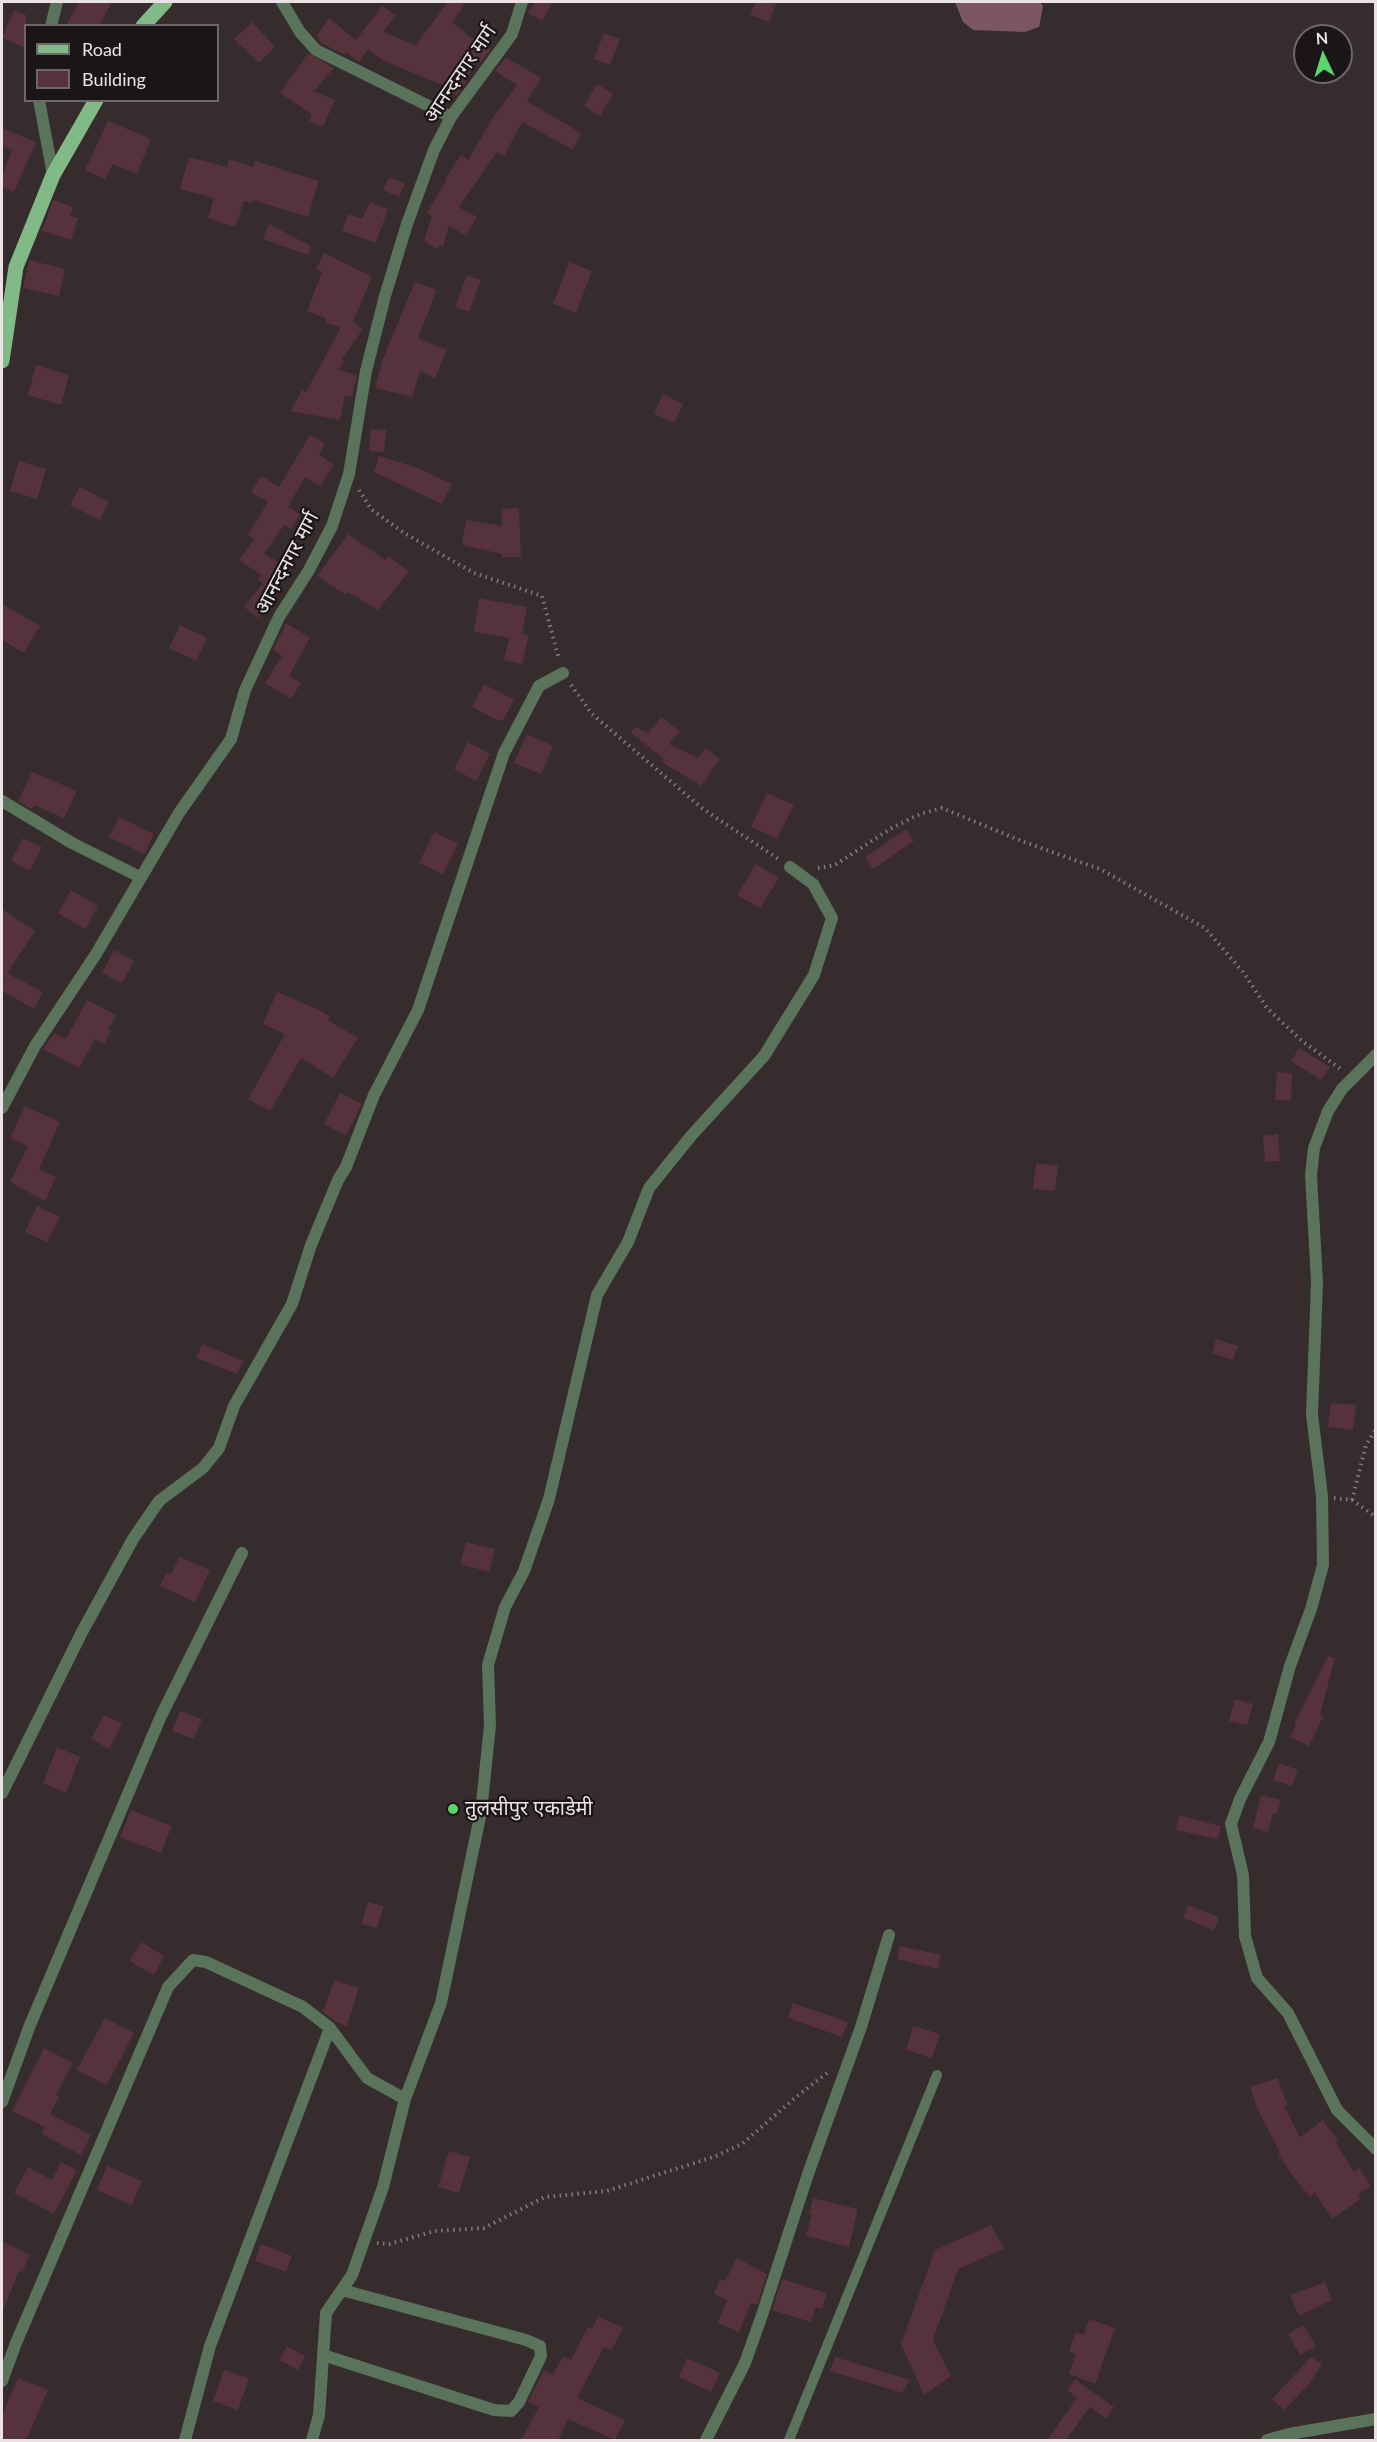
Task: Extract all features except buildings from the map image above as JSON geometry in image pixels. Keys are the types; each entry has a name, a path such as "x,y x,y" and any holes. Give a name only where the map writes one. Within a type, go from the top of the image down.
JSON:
{"main road":[{"path":"145,24 165,2"},
{"path":"2,361 16,267 53,175 95,102"}],"street":[{"path":"52,24 57,2"},
{"path":"282,2 300,32 316,50 452,117"},
{"name":"आनन्दनगर मार्ग","path":"2,1108 35,1046 96,954 179,813 231,739 245,690 279,617 309,570 332,526 349,474 366,371 385,296 407,224 434,150 452,117 512,34 522,2"},
{"path":"39,102 53,175"},
{"path":"2,1793 82,1632 134,1539 159,1501 202,1468 219,1448 234,1406 292,1304 311,1245 338,1180 346,1167 374,1095 418,1010 504,753 539,686 562,673"},
{"path":"2,801 72,843 140,877"},
{"path":"312,2440 319,2415 326,2313 352,2275 383,2187 405,2099 441,2003 481,1812 490,1725 488,1665 505,1607 524,1570 549,1499 597,1295 628,1242 649,1188 691,1136 765,1056 814,975 832,918 813,885 790,867"},
{"path":"1376,1055 1342,1089 1328,1111 1314,1148 1311,1175 1317,1282 1312,1415 1322,1496 1323,1564 1314,1598 1290,1666 1269,1742 1240,1799 1231,1824 1243,1875 1245,1936 1257,1978 1288,2013 1336,2110 1376,2149"},
{"path":"2,2102 30,2025 161,1716 242,1553"},
{"path":"706,2440 745,2363 808,2175 851,2056 889,1935"},
{"path":"2,2381 16,2343 168,1987 193,1960 206,1962 303,2007 330,2028 367,2078 405,2099"},
{"path":"185,2440 210,2346 330,2028"},
{"path":"323,2355 494,2410 511,2411 519,2402 541,2356 540,2346 526,2340 342,2290"},
{"path":"1268,2440 1289,2434 1376,2419"}],"lane":[{"path":"789,2440 938,2076"}],"path":[{"path":"349,474 371,509 404,533 474,573 542,596 562,673 592,714 703,809 790,867 814,869 835,866 890,829 920,814 942,808 1024,842 1101,870 1205,928 1243,972 1267,1008 1302,1041 1353,1078"},
{"path":"1352,1500 1366,1445 1376,1429"},
{"path":"1322,1496 1352,1500 1376,1517"},
{"path":"364,2242 389,2244 435,2231 484,2228 545,2197 607,2191 716,2156 742,2144 796,2097 851,2056"}],"shaded area":[{"path":"955,2 1040,2 1043,6 1039,27 1025,32 973,30 963,22"}],"place":[{"name":"तुलसीपुर एकाडेमी","path":"453,1809"}]}
